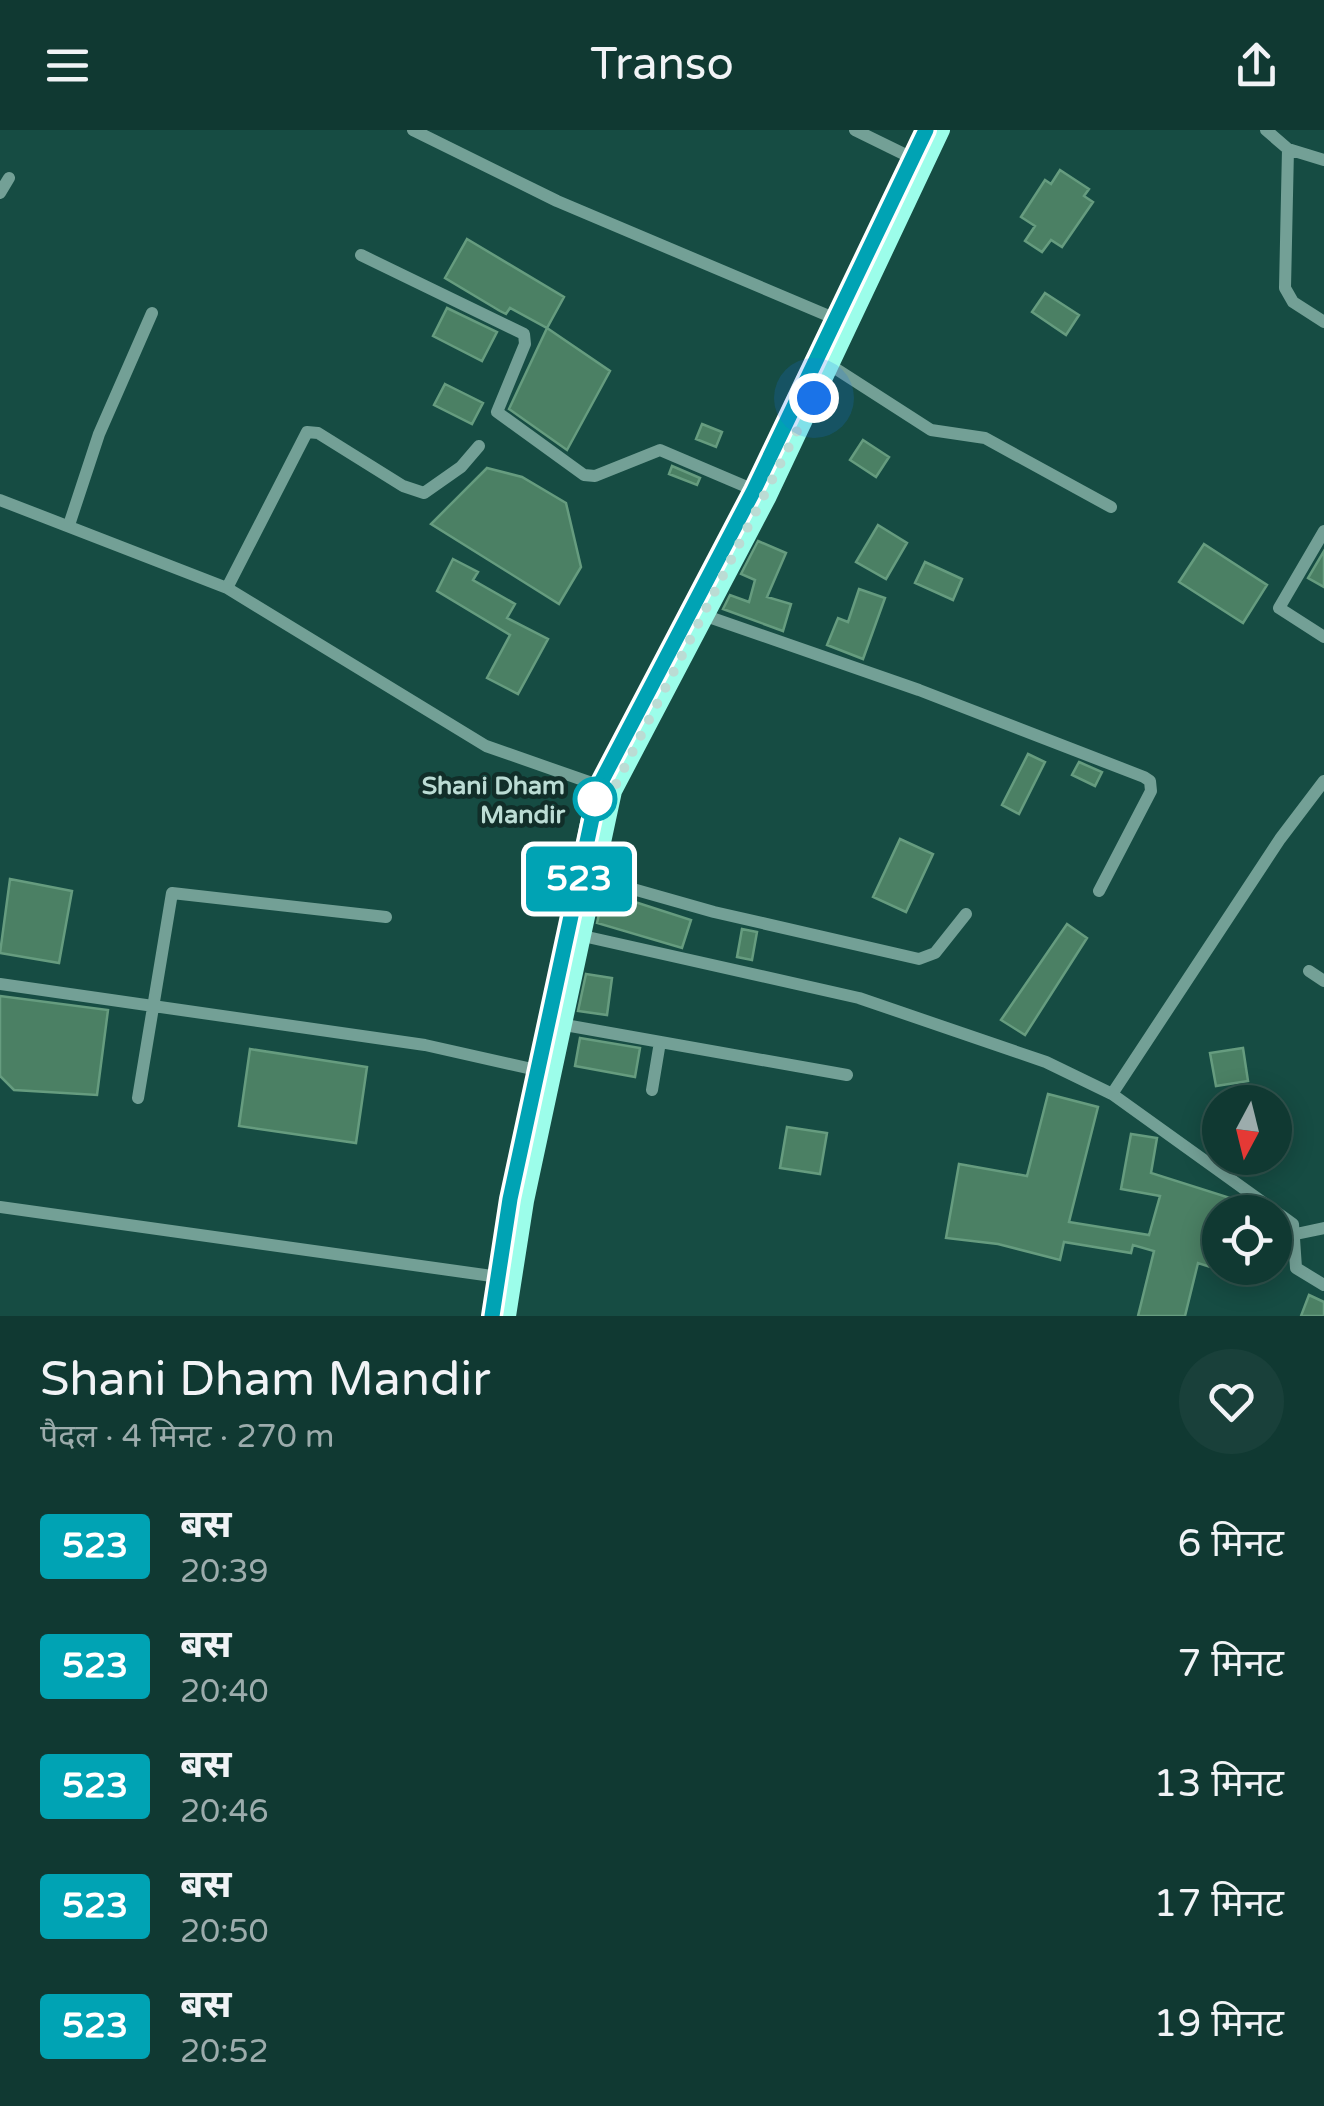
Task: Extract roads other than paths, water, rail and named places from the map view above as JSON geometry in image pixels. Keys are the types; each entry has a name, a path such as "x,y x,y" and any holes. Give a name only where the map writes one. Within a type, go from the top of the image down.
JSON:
{"main road":[{"path":"492,1316 510,1199 541,1071 587,829 926,130"},
{"path":"507,1316 525,1201 594,878 606,788 706,616 941,130"}],"street":[{"path":"413,130 558,201 836,319"},
{"path":"855,130 912,158"},
{"path":"1272,133 1288,149 1324,160"},
{"path":"1288,149 1285,288 1294,302 1324,322"},
{"path":"0,193 8,178"},
{"path":"361,255 526,336 497,412 573,471 595,476 660,450 754,490"},
{"path":"70,526 99,434 152,313"},
{"path":"830,365 931,430 984,438 1111,507"},
{"path":"226,588 307,432 318,433 403,486 424,493 461,467 478,446"},
{"path":"0,500 226,588 486,746 606,788"},
{"path":"1324,531 1279,608 1324,637"},
{"path":"706,616 919,690 1150,781 1151,792 1139,819 1099,891"},
{"path":"1112,1094 1280,840 1324,781"},
{"path":"594,878 714,912 915,958 935,953 966,914"},
{"path":"138,1098 168,899 176,891 386,917"},
{"path":"583,936 859,998 1046,1062 1112,1094 1293,1224 1296,1268 1324,1285"},
{"path":"1309,971 1324,981"},
{"path":"0,984 425,1046 541,1071"},
{"path":"565,1026 847,1075"},
{"path":"652,1090 660,1042"},
{"path":"0,1207 498,1277"},
{"path":"1296,1234 1324,1228"}],"place":[{"name":"Shani Dham Mandir","path":"595,799"}]}
